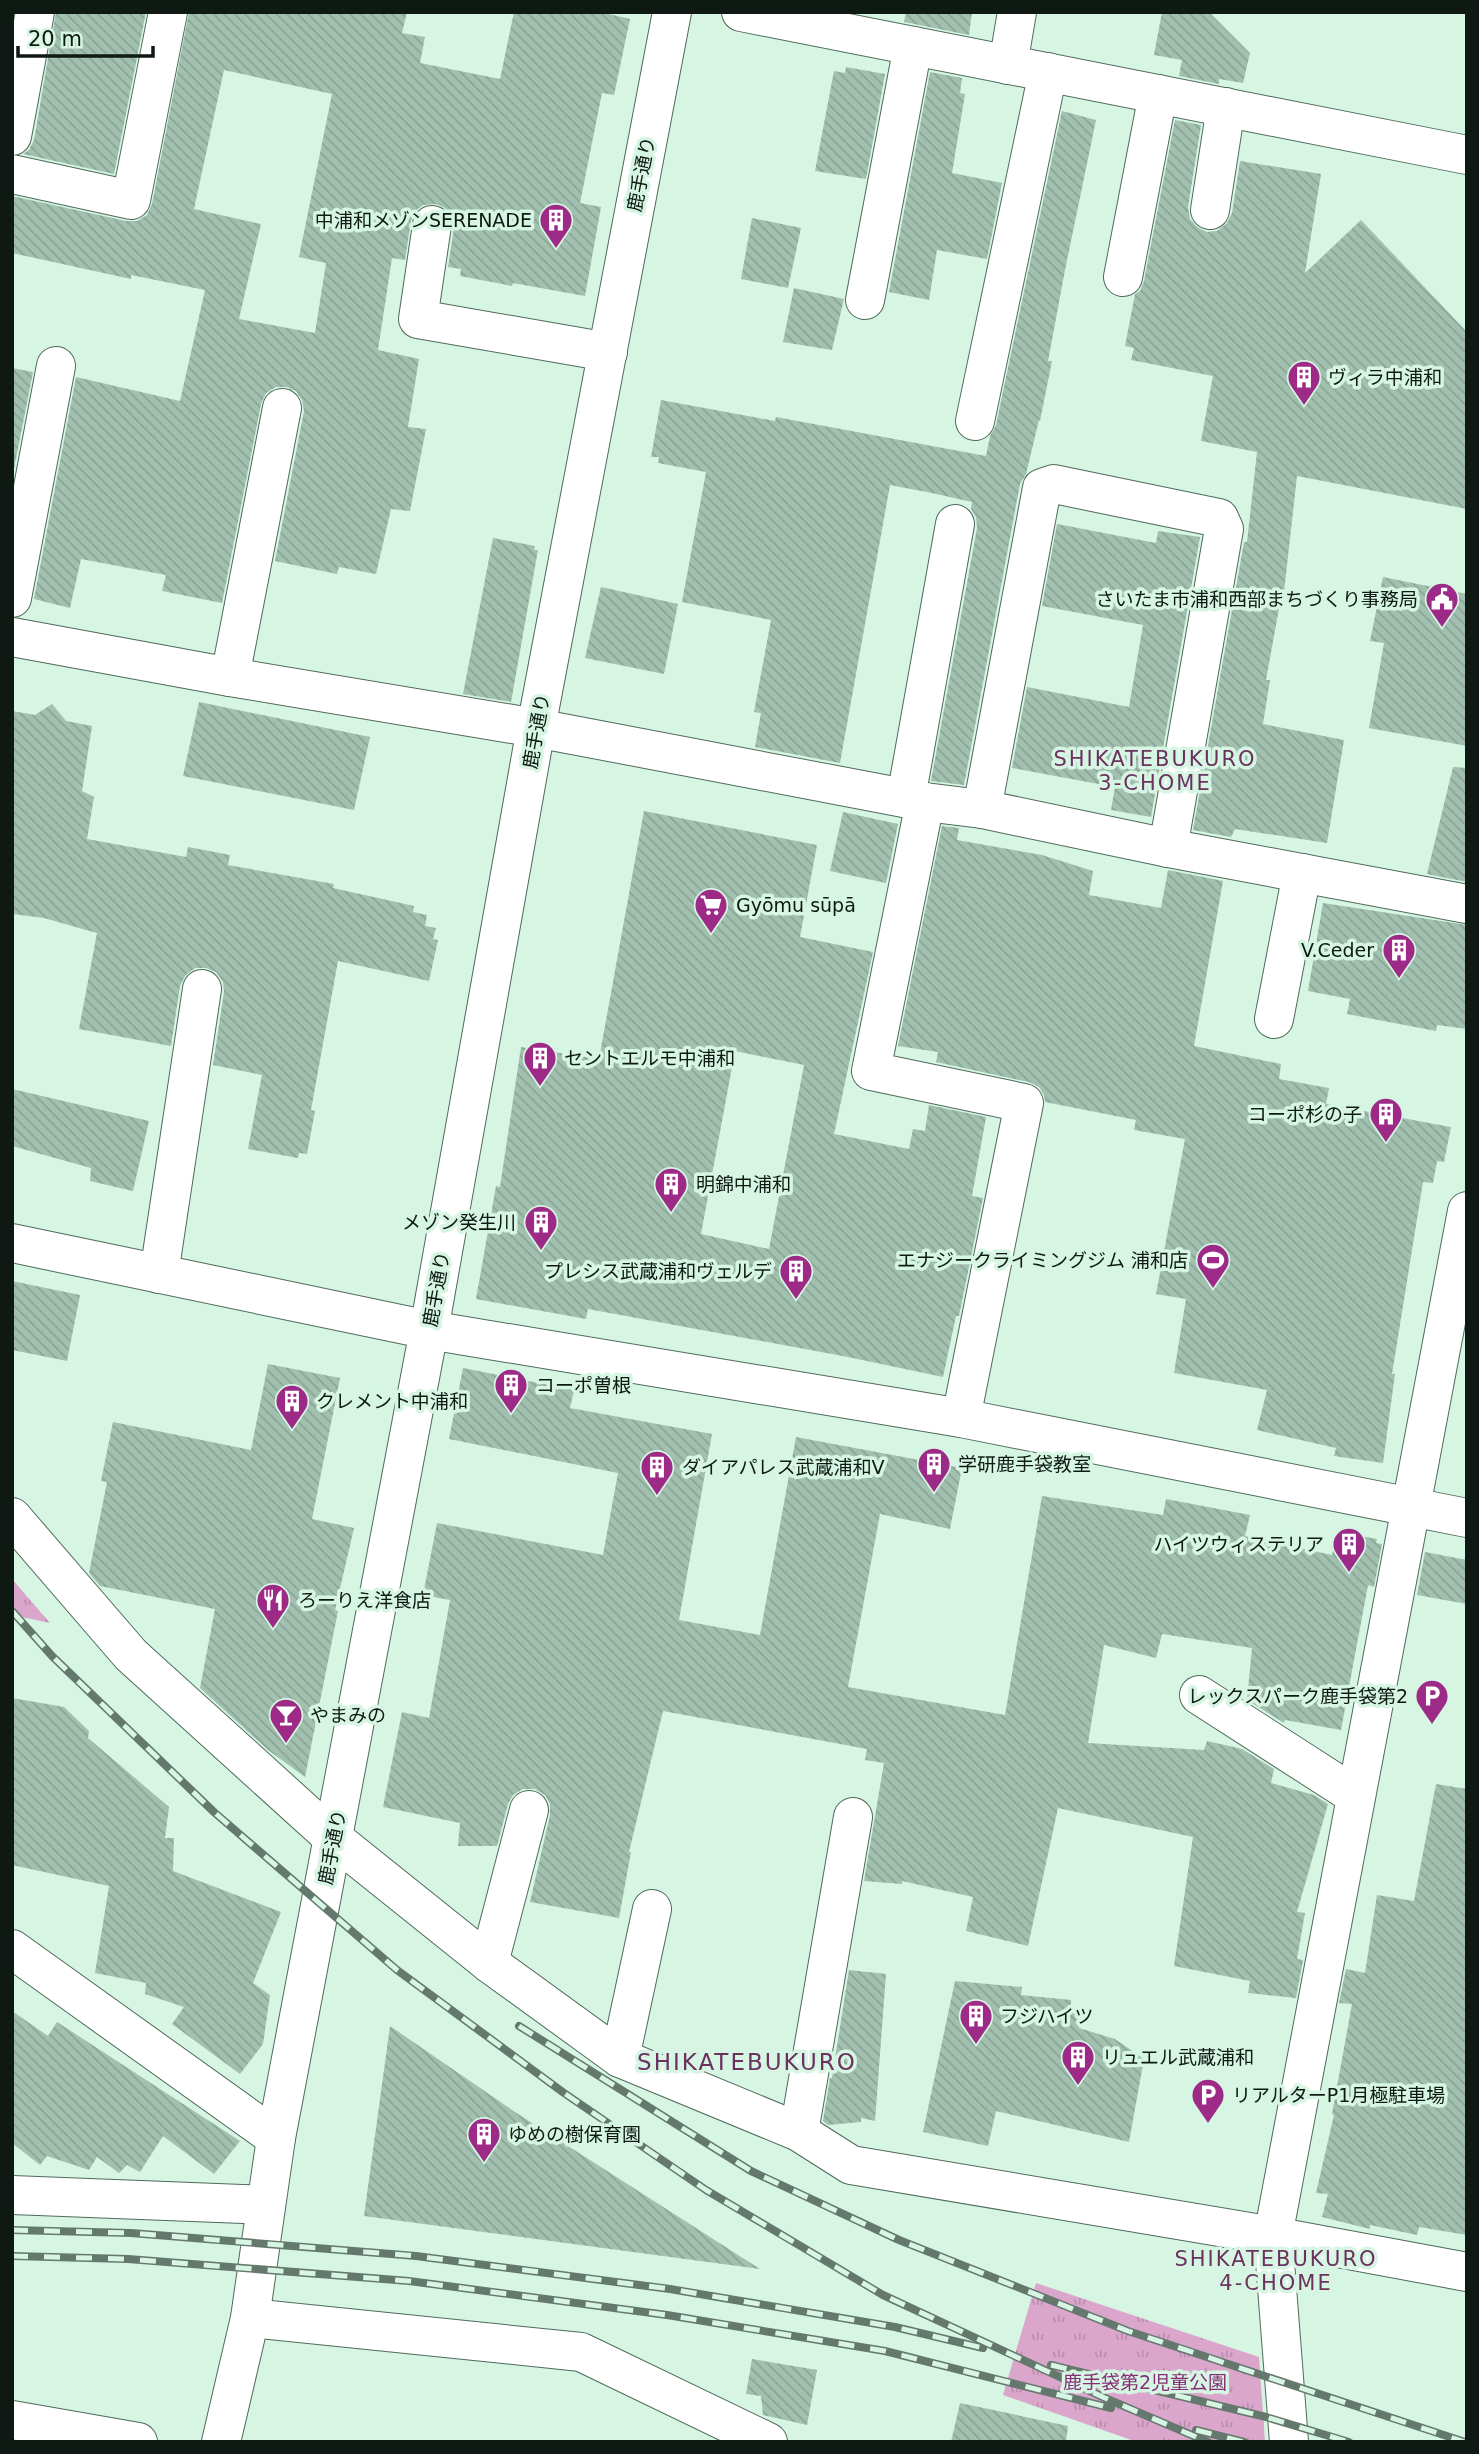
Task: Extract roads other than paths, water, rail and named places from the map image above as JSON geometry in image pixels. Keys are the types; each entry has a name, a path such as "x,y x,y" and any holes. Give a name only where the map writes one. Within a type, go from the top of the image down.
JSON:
{"street":[{"path":"12,136 35,12"},
{"path":"12,174 131,200 168,12"},
{"name":"鹿手通り","path":"221,2442 250,2318 276,2138 429,1330 536,728 672,12"},
{"path":"741,12 1467,155"},
{"path":"1008,65 1017,12"},
{"path":"865,300 913,46"},
{"path":"975,421 1048,72"},
{"path":"1124,277 1158,94"},
{"path":"1210,210 1226,107"},
{"path":"432,225 418,319 607,352"},
{"path":"12,598 55,366"},
{"path":"230,677 282,408"},
{"path":"982,809 1042,488 1054,484 1219,518 1224,529 1168,848"},
{"path":"955,524 915,800 871,1071 1024,1103 961,1418"},
{"path":"12,637 230,677 536,728 915,800 982,809 1168,848 1467,904"},
{"path":"1274,1019 1302,873"},
{"path":"159,1273 202,989"},
{"path":"1289,2442 1273,2236 1467,1211"},
{"path":"12,1243 429,1330 961,1418 1467,1518"},
{"path":"12,1517 131,1655 333,1838 489,1963 620,2058 799,2132 851,2165 1273,2236 1467,2272"},
{"path":"1199,1695 1356,1796"},
{"path":"489,1963 529,1810"},
{"path":"799,2132 853,1817"},
{"path":"620,2058 652,1909"},
{"path":"12,1949 276,2138"},
{"path":"12,2195 266,2204"},
{"path":"250,2318 581,2353 768,2442"},
{"path":"12,2420 138,2442"}],"railway":[{"path":"12,1611 52,1656 215,1813 397,1970 564,2093 706,2190 883,2295 1105,2398 1208,2442"},
{"path":"519,2026 751,2171 899,2240 1128,2331 1465,2442"},
{"path":"12,2230 131,2233 416,2256 670,2289 895,2327 983,2348"},
{"path":"12,2256 128,2259 409,2281 667,2315 885,2351 1111,2408"},
{"path":"1051,2365 1266,2417 1349,2442"},
{"path":"1196,2430 1244,2442"}],"place":[{"name":"中浦和メゾンSERENADE","path":"556,250"},
{"name":"ヴィラ中浦和","path":"1304,407"},
{"name":"さいたま市浦和西部まちづくり事務局","path":"1442,629"},
{"name":"Gyōmu sūpā","path":"711,935"},
{"name":"V.Ceder","path":"1399,980"},
{"name":"セントエルモ中浦和","path":"540,1088"},
{"name":"コーポ杉の子","path":"1386,1144"},
{"name":"明錦中浦和","path":"671,1214"},
{"name":"メゾン癸生川","path":"541,1252"},
{"name":"エナジークライミングジム 浦和店","path":"1213,1290"},
{"name":"プレシス武蔵浦和ヴェルデ","path":"796,1301"},
{"name":"コーポ曽根","path":"511,1415"},
{"name":"クレメント中浦和","path":"292,1431"},
{"name":"学研鹿手袋教室","path":"934,1494"},
{"name":"ダイアパレス武蔵浦和Ⅴ","path":"657,1497"},
{"name":"ハイツウィステリア","path":"1349,1574"},
{"name":"ろーりえ洋食店","path":"273,1630"},
{"name":"レックスパーク鹿手袋第2","path":"1432,1726"},
{"name":"やまみの","path":"286,1745"},
{"name":"フジハイツ","path":"976,2046"},
{"name":"リュエル武蔵浦和","path":"1078,2087"},
{"name":"リアルターP1月極駐車場","path":"1208,2125"},
{"name":"ゆめの樹保育園","path":"484,2164"}],"district":[{"name":"SHIKATEBUKURO 3-CHOME","path":"1155,771"},
{"name":"SHIKATEBUKURO","path":"747,2062"},
{"name":"SHIKATEBUKURO 4-CHOME","path":"1276,2271"}],"park label":[{"name":"鹿手袋第2児童公園","path":"1145,2382"}]}
